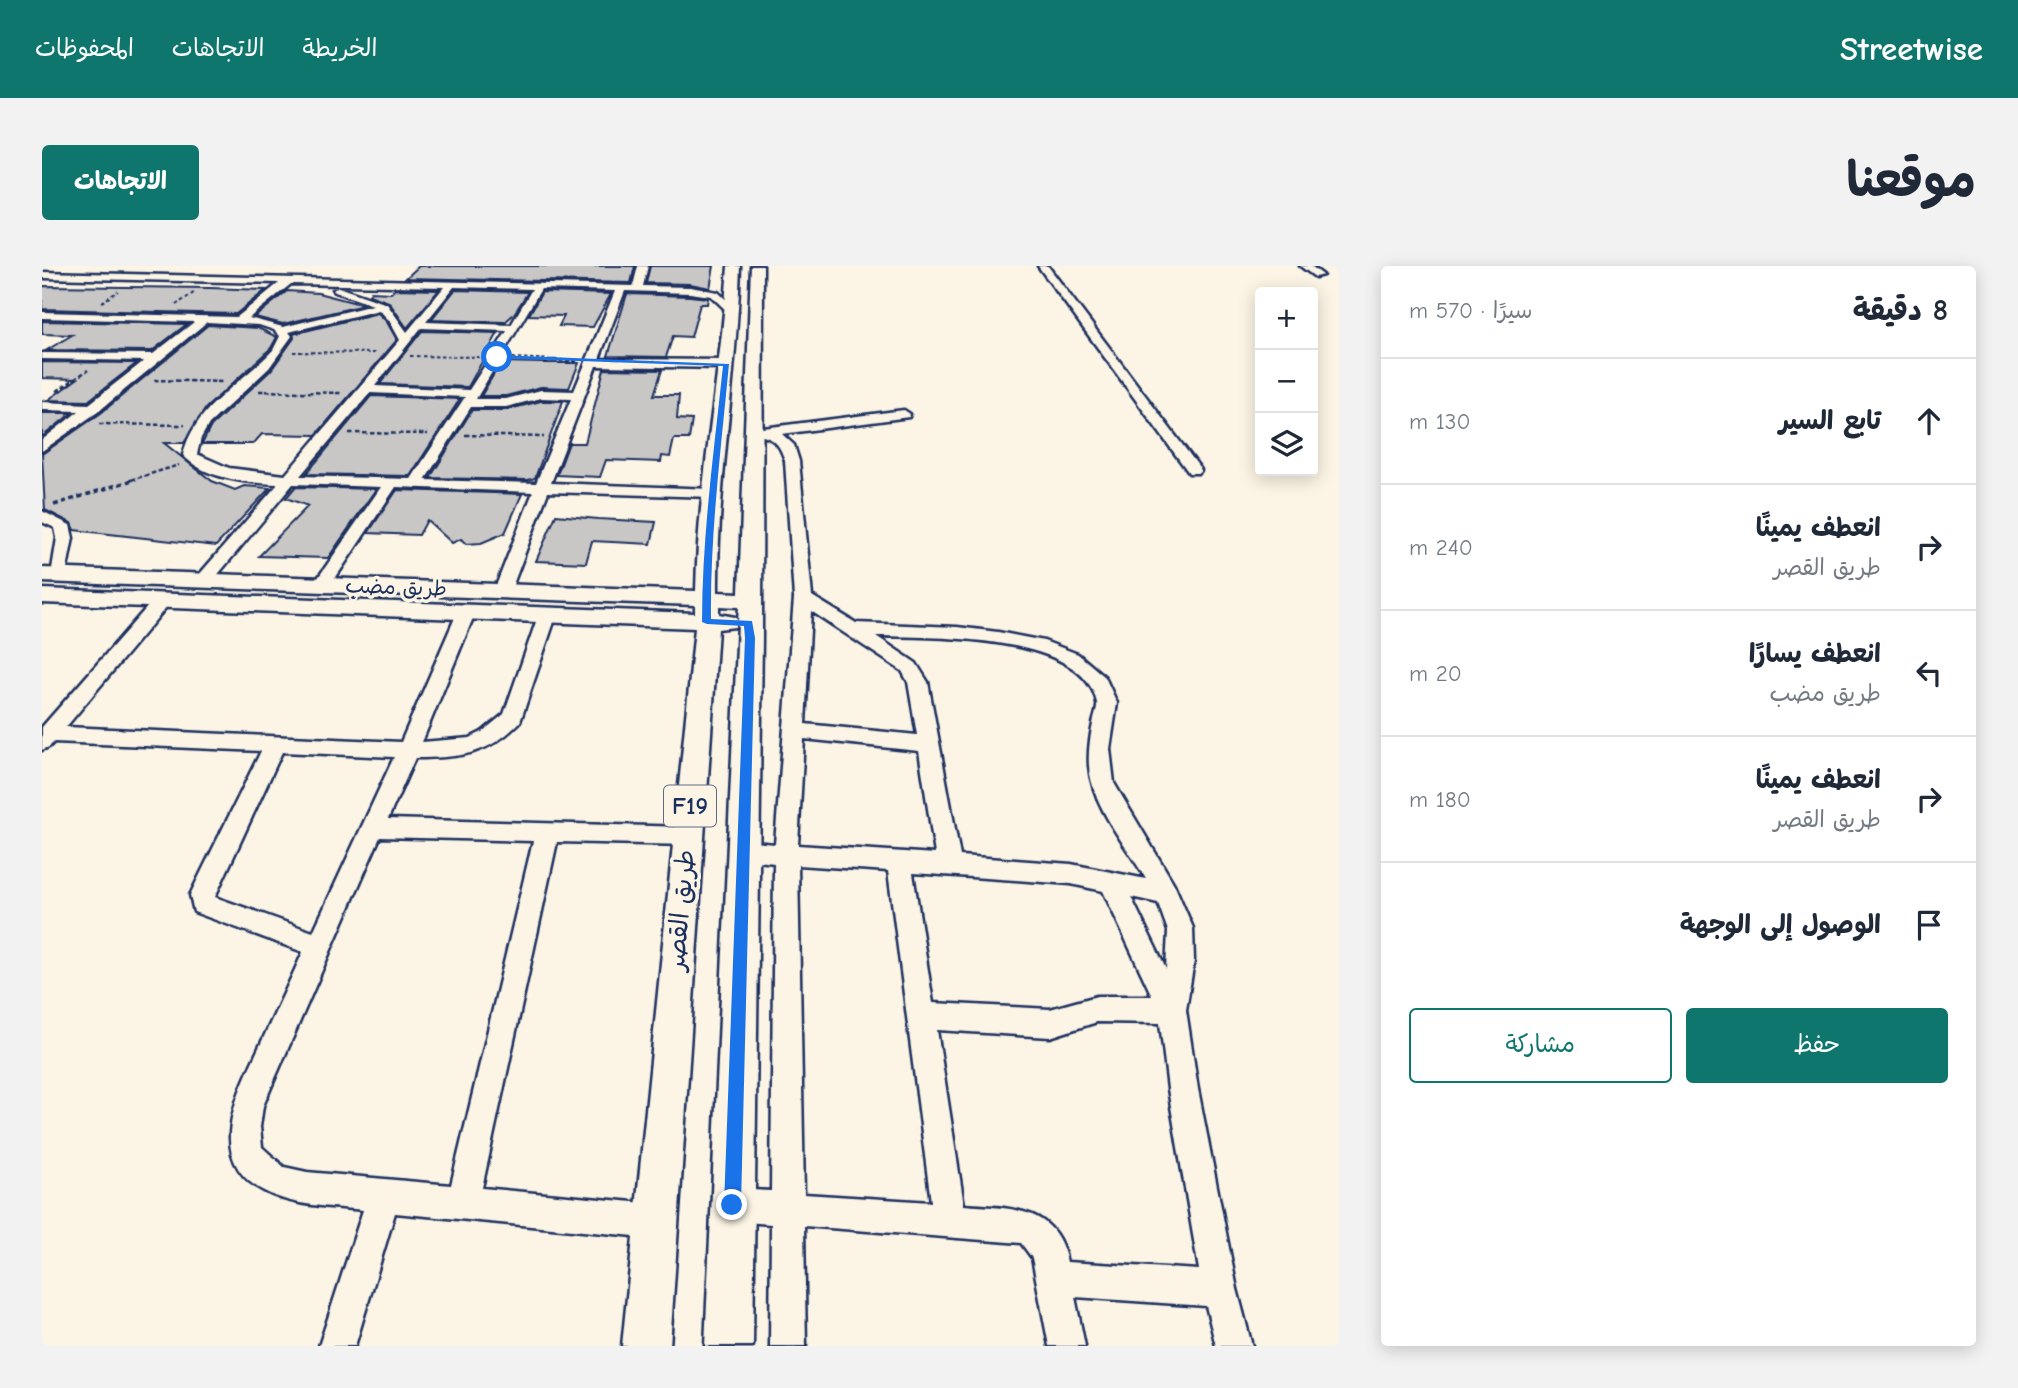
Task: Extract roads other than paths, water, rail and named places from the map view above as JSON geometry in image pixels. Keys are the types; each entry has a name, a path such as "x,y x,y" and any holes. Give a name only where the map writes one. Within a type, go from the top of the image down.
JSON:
{"main road":[{"name":"طريق القصر","path":"646,1346 701,692 712,502 726,364 741,270"},
{"name":"F19","path":"729,1346 749,611 762,432 741,270"},
{"path":"701,692 687,650 680,642 623,607 648,593 683,579 690,569 712,502"},
{"name":"طريق مضب","path":"50,575 503,591 623,607 749,611"},
{"name":"طريق مضب","path":"42,596 547,615 623,607"}],"street":[{"path":"123,277 142,266"},
{"path":"637,289 643,266"},
{"path":"1044,266 1194,470"},
{"path":"1305,266 1318,275"},
{"path":"240,320 285,284 393,283 690,290 710,288 741,270"},
{"path":"160,278 181,272 267,278 285,284 360,296 383,306 397,321 405,339"},
{"path":"42,275 213,279 362,278 368,280 367,283"},
{"path":"393,283 401,275"},
{"path":"469,285 476,275"},
{"path":"557,287 562,276"},
{"path":"204,580 327,432 365,391 451,285"},
{"path":"416,482 497,357 538,287"},
{"path":"503,591 541,487 621,288"},
{"path":"690,290 714,294 733,311"},
{"path":"42,315 240,320 271,325 283,330 383,306"},
{"path":"42,447 205,319"},
{"path":"416,325 512,328"},
{"path":"283,330 286,336 278,352 203,425 190,444 190,455 196,460 231,474 288,480 541,487 712,502"},
{"path":"42,356 156,358"},
{"path":"592,362 726,364"},
{"path":"365,391 506,403 537,395 578,395"},
{"path":"42,406 94,408"},
{"path":"762,432 904,414"},
{"path":"762,432 787,446 792,461 803,598 786,854 788,1346"},
{"path":"322,585 393,482"},
{"path":"42,516 62,525 65,538 50,575"},
{"path":"803,598 909,667 918,682 949,866"},
{"path":"44,737 162,601"},
{"path":"466,612 408,750 248,1105 242,1131 251,1159 273,1179 307,1188 655,1221"},
{"path":"44,737 464,750 487,739 513,717 547,615"},
{"path":"853,629 1019,640 1044,645 1075,659 1097,677 1107,703 1100,741 1099,767 1105,790 1167,894 1181,930 1180,958 1172,1010 1183,1088 1220,1289 1234,1346"},
{"path":"794,730 929,744"},
{"path":"275,744 202,895 202,904 319,946"},
{"path":"373,828 688,836"},
{"path":"463,1203 547,833"},
{"path":"742,851 1071,874 1167,894"},
{"path":"899,862 950,1220"},
{"path":"1111,882 1172,1010"},
{"path":"921,1016 1050,1023 1097,1009 1172,1010"},
{"path":"337,1346 384,1196"},
{"path":"732,1205 1020,1226 1032,1231 1048,1251 1068,1346"},
{"path":"1055,1279 1220,1289"}]}
